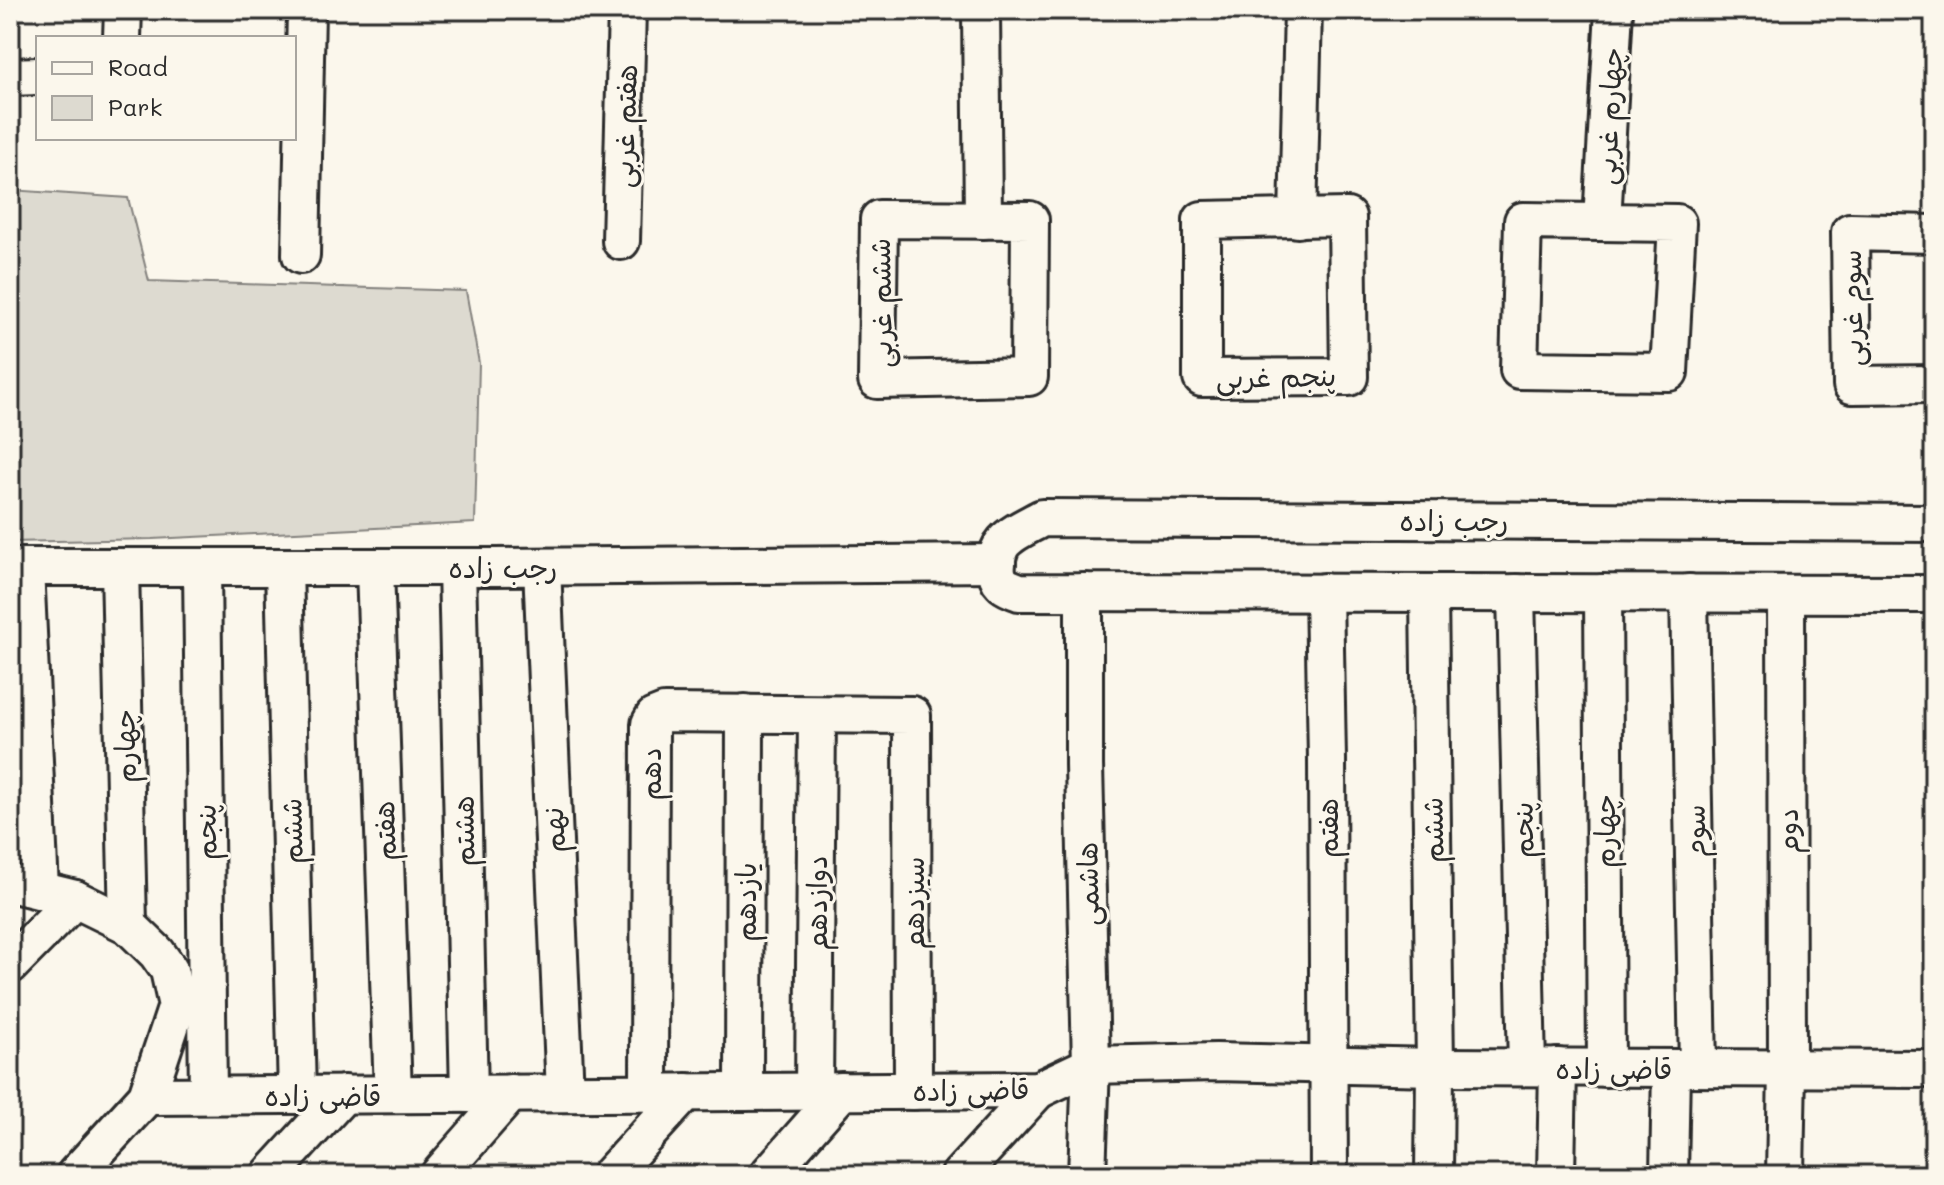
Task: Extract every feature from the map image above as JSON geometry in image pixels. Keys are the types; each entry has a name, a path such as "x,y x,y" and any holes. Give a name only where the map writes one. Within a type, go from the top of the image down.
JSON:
{"street":[{"path":"122,36 123,10"},
{"path":"301,255 306,10"},
{"name":"هفتم غربی","path":"621,241 627,10"},
{"path":"981,10 983,220"},
{"path":"1298,219 1303,10"},
{"name":"چهارم غربی","path":"1602,221 1614,10"},
{"path":"10,77 36,76"},
{"name":"پنجم غربی","path":"1347,217 1349,377 1202,378 1202,220 1298,219 1347,217"},
{"name":"ششم غربی","path":"879,219 983,220 1030,220 1029,377 877,380 879,219"},
{"name":"چهارم غربی","path":"1523,221 1602,221 1677,223 1669,372 1519,370 1523,221"},
{"name":"سوم غربی","path":"1934,234 1850,232 1852,385 1934,384"},
{"name":"رجب زاده","path":"18,568 997,563 1004,542 1042,518 1934,523"},
{"path":"997,563 1000,582 1019,592 1934,594"},
{"name":"چهارم","path":"120,567 128,925"},
{"name":"ششم","path":"284,567 297,1095"},
{"name":"هشتم","path":"457,567 469,1094"},
{"name":"نهم","path":"542,567 565,1093"},
{"path":"18,568 25,886 75,899 128,925 157,953 169,970 177,1006 147,1096 75,1175"},
{"name":"پنجم","path":"202,568 208,1095"},
{"name":"هفتم","path":"375,568 393,1094"},
{"name":"هاشمی","path":"1084,592 1084,765 1091,1065 1087,1175"},
{"name":"هفتم","path":"1324,592 1329,1175"},
{"name":"ششم","path":"1429,593 1434,1175"},
{"name":"پنجم","path":"1516,593 1542,1067 1556,1175"},
{"name":"چهارم","path":"1603,593 1606,1068"},
{"name":"سوم","path":"1669,1175 1685,1068 1689,593"},
{"name":"دوم","path":"1785,1175 1786,594"},
{"name":"دهم","path":"649,1092 650,724 654,717 664,713 912,715"},
{"name":"یازدهم","path":"744,1092 745,713"},
{"name":"دوازدهم","path":"817,715 828,1092"},
{"name":"سیزدهم","path":"912,715 913,1091"},
{"path":"10,965 75,899"},
{"name":"قاضی زاده","path":"147,1096 1038,1090 1091,1065 1216,1062 1435,1067 1934,1069"},
{"path":"960,1175 1038,1090"},
{"path":"610,1175 686,1092"},
{"path":"768,1175 828,1092"},
{"path":"439,1175 511,1093"},
{"path":"270,1175 344,1094"}],"green space":[{"path":"10,190 128,198 149,281 466,291 479,363 475,523 152,539 10,542"}]}
